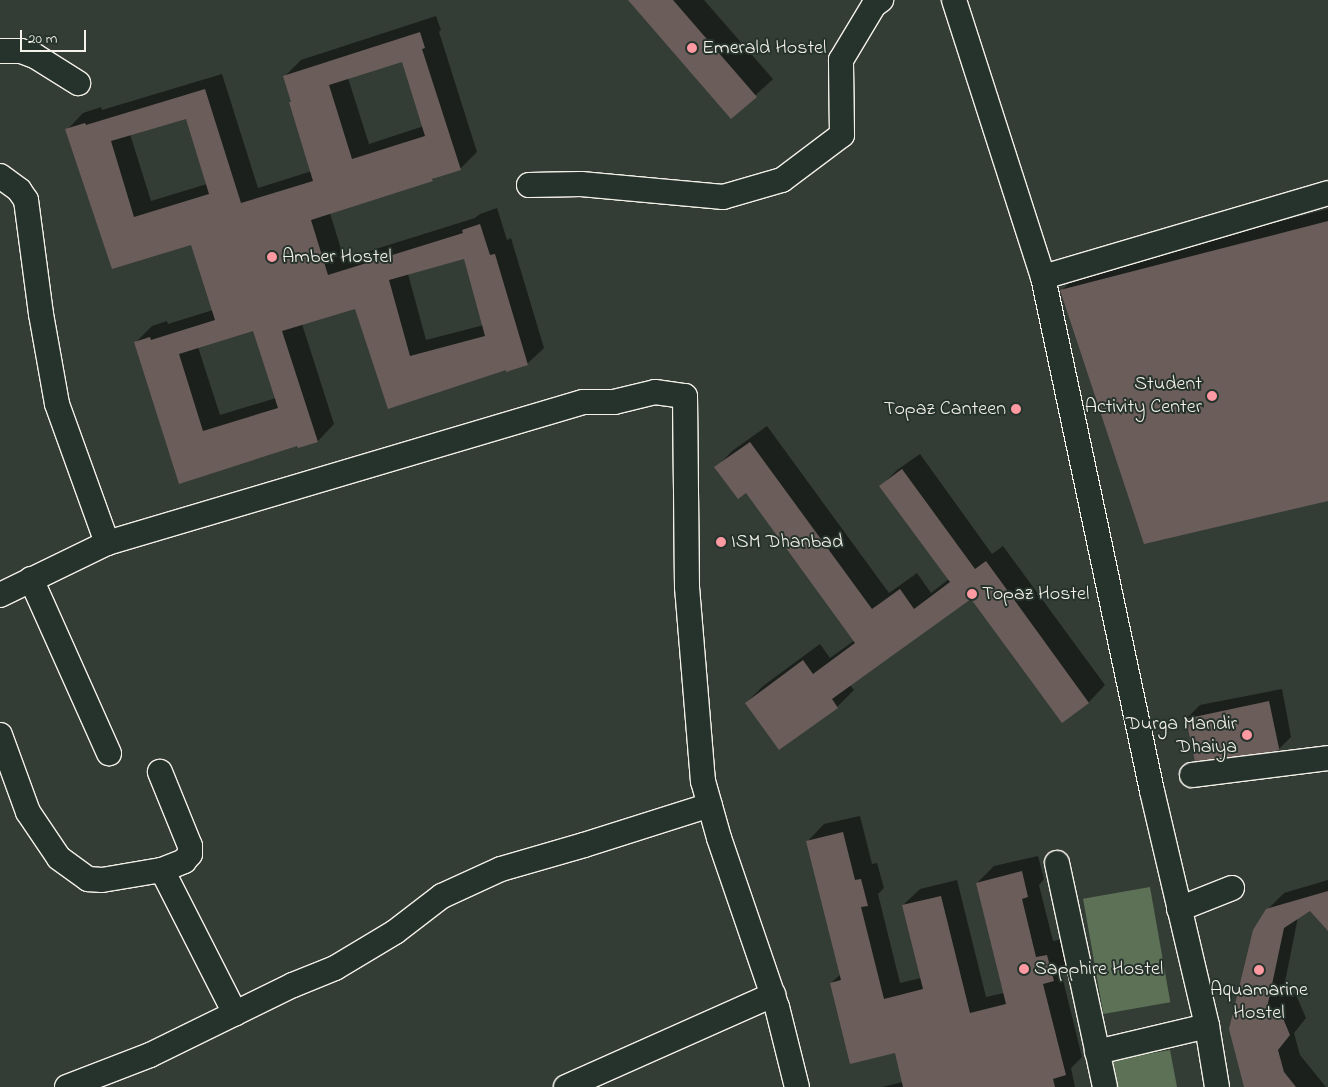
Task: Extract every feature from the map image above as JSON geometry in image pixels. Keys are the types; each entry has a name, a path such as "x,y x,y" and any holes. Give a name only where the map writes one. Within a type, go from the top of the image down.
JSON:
{"street":[{"path":"529,184 580,184 723,197 782,180 842,135 841,60 874,5 881,0"},
{"path":"954,0 1043,278 1150,782 1207,1026 1217,1087"},
{"path":"0,51 21,51 35,56 78,83"},
{"path":"0,176 19,190 26,200 41,314 57,404 107,543"},
{"path":"1043,278 1328,193"},
{"path":"0,595 107,543 583,402 614,402 655,392 684,396 687,587 703,781 773,995 796,1087"},
{"path":"31,579 109,753"},
{"path":"0,735 28,812 59,858 75,872 88,879 102,880 162,870 184,861 190,854 190,846 160,772"},
{"path":"1192,776 1328,758"},
{"path":"67,1087 150,1055 335,968 395,932 442,896 501,869 592,843 710,805"},
{"path":"1057,863 1105,1087"},
{"path":"162,870 236,1014"},
{"path":"1179,909 1232,888"},
{"path":"566,1087 773,995"},
{"path":"1097,1052 1207,1026"}],"green space":[{"path":"1150,887 1170,1002 1103,1014 1083,899"},
{"path":"1170,1050 1177,1087 1118,1087 1113,1060"}],"building":[{"name":"Emerald Hostel","path":"628,0 673,0 757,97 731,119"},
{"name":"Amber Hostel","path":"420,32 425,48 422,49 461,170 432,179 433,181 311,220 328,275 463,233 462,230 480,224 490,255 495,254 528,365 506,372 506,370 388,409 355,309 282,331 318,442 298,448 297,446 179,484 134,342 150,337 151,340 215,320 191,245 112,269 65,129 85,123 86,125 205,89 241,203 313,181 283,76","holes":["402,62 425,136 352,159 329,85","186,119 209,194 134,217 111,141","464,259 485,336 410,356 389,280","253,331 278,408 203,431 179,354"]},
{"name":"Student Activity Center","path":"1328,221 1328,501 1144,544 1060,290"},
{"name":"Topaz Hostel","path":"750,442 872,609 900,589 914,609 950,582 879,486 902,469 975,569 986,561 1089,703 1062,723 971,599 832,699 838,708 779,750 745,703 803,660 813,674 855,643 746,493 738,499 714,467"},
{"path":"1269,701 1279,750 1196,768 1186,719"},
{"name":"Sapphire Hostel","path":"843,832 855,880 861,879 868,906 861,907 884,999 923,989 902,905 941,896 970,1013 1006,1004 976,883 1022,871 1028,897 1022,899 1036,957 1047,955 1054,981 1043,984 1066,1075 1053,1079 1055,1087 903,1087 895,1053 850,1064 830,983 841,980 806,841"},
{"name":"Aquamarine Hostel","path":"1328,891 1328,931 1310,911 1284,928 1267,1008 1280,1011 1290,1035 1278,1050 1284,1072 1296,1087 1244,1087 1229,1029 1253,930 1266,909"}],"place":[{"name":"Emerald Hostel","path":"692,48"},
{"name":"Amber Hostel","path":"272,257"},
{"name":"Student Activity Center","path":"1212,396"},
{"name":"Topaz Canteen","path":"1016,409"},
{"name":"ISM Dhanbad","path":"721,542"},
{"name":"Topaz Hostel","path":"972,594"},
{"name":"Durga Mandir Dhaiya","path":"1247,735"},
{"name":"Sapphire Hostel","path":"1024,969"},
{"name":"Aquamarine Hostel","path":"1259,970"}]}
